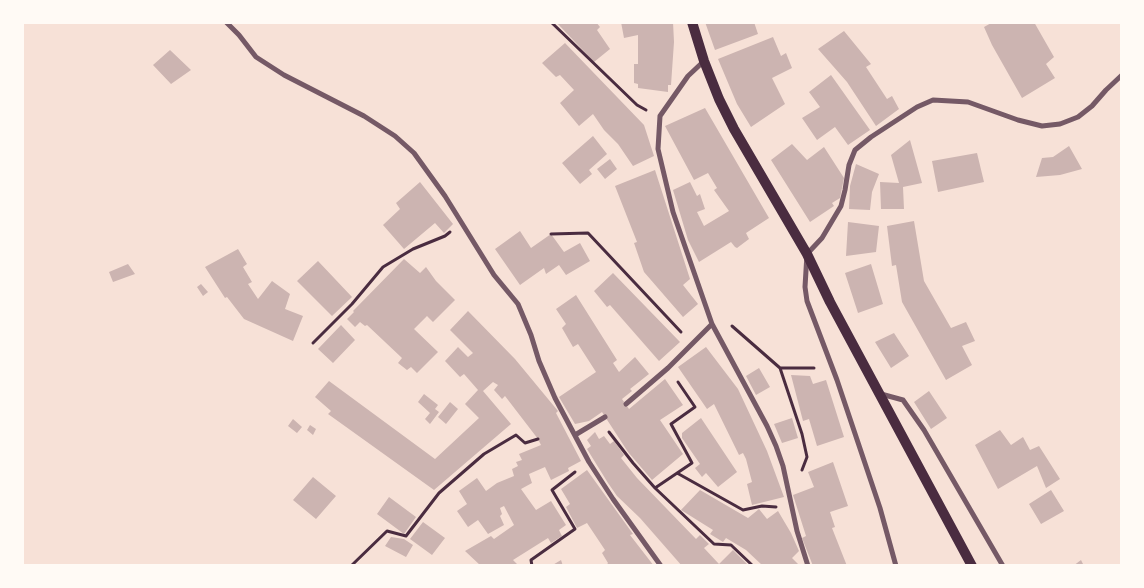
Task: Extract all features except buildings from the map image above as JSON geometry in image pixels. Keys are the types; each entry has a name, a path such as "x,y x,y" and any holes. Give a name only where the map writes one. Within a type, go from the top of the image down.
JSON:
{"main road":[{"path":"692,22 704,61 719,99 734,129 807,254 878,393 972,566"}],"street":[{"path":"226,22 256,57 284,75 364,116 394,136 414,153 445,196 494,274 518,304 555,398 589,462 661,566"},
{"path":"704,61 688,76 660,116 658,149 661,167 673,212 712,324 776,446 797,531 808,566"},
{"path":"896,566 880,508 831,364 807,301 807,254 822,238 841,206 846,190 849,165 855,150 870,136 917,107 934,100 968,102 1018,120 1042,126 1060,124 1078,117 1092,106 1118,77 1122,76"},
{"path":"626,404 668,368 712,324"},
{"path":"878,393 903,400 924,430 1003,566"},
{"path":"575,434 603,419"}],"path":[{"path":"551,22 637,105 660,116"},
{"path":"313,343 352,304 383,267 414,249 445,236 461,221"},
{"path":"551,234 588,233 692,344"},
{"path":"706,309 739,330 780,368 802,434 807,457 800,475 785,479"},
{"path":"780,368 809,369 831,364"},
{"path":"655,488 692,463 671,424 696,406 668,368"},
{"path":"603,419 632,463 655,488 714,544 732,546 753,566"},
{"path":"351,566 387,531 406,536 440,493 484,454 516,435 525,443 538,439"},
{"path":"532,566 531,560 575,529 552,490 589,462"},
{"path":"678,472 743,510 762,506 792,509"}]}
